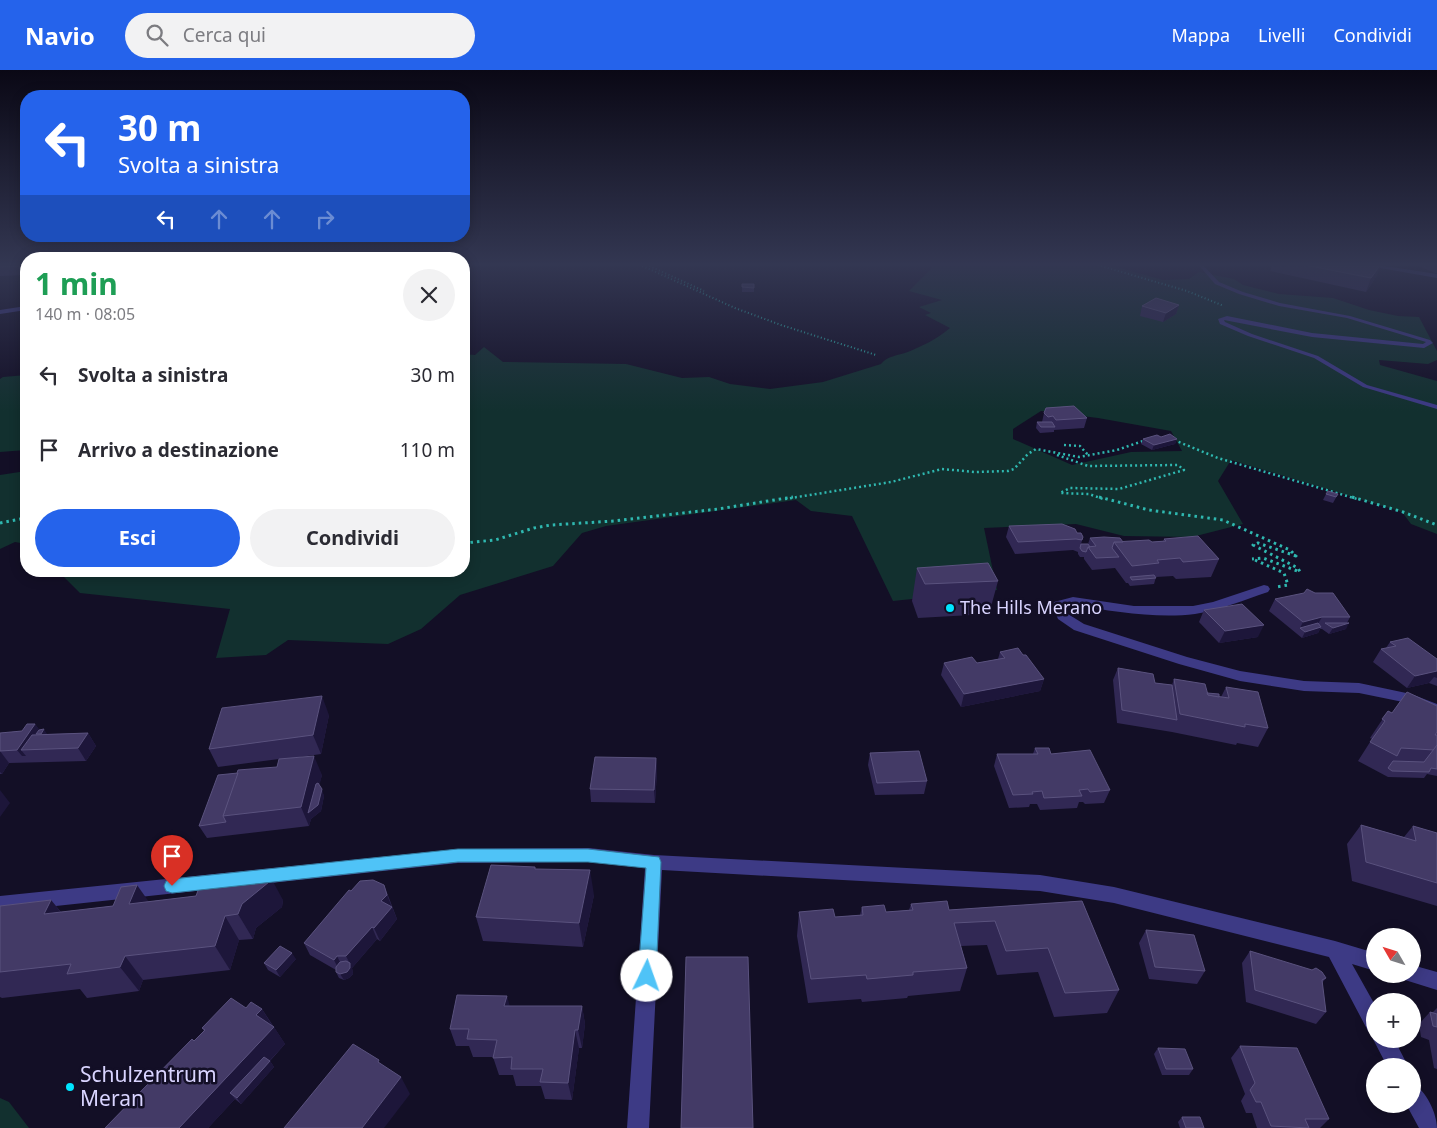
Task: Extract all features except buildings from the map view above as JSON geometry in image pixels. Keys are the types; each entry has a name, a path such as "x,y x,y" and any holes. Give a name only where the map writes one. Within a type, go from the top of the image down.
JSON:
{"street":[{"path":"1264,589 1214,606 1193,610 1134,610 1073,602 1058,605 1063,616 1079,627 1184,661 1240,676 1304,686 1358,688 1411,699 1437,710"},
{"path":"0,904 458,856 588,855 654,862 1040,883 1114,895 1366,959"},
{"path":"638,1128 654,862"},
{"path":"1335,950 1366,1007"},
{"path":"1421,977 1437,981"},
{"path":"1421,1110 1431,1128"}],"lane":[{"path":"1323,312 1348,317 1428,340 1430,343 1424,346 1312,335 1226,318 1221,319 1222,323 1250,335 1316,357 1365,386 1437,407"}],"path":[{"path":"746,312 876,355"},
{"path":"470,542 495,540 534,528 551,525 614,521 718,509 891,482 942,469 975,472 1008,471 1020,464 1028,454 1036,449 1069,456 1088,455 1117,450 1152,438"},
{"path":"1172,439 1218,458 1403,512 1437,525"},
{"path":"1064,445 1080,446 1088,455"},
{"path":"1042,449 1088,466 1117,467 1142,464 1178,466 1184,470 1119,489 1070,488 1060,494 1089,494 1116,503 1149,510 1223,520 1290,550 1296,556 1258,543 1253,545 1298,568 1300,572 1263,558 1252,559 1284,573 1288,585"},
{"path":"0,523 20,519"}],"green space":[{"path":"1380,312 1398,316 1419,317 1437,351 1437,360 1428,364 1379,360 1380,365 1437,381 1437,534 1411,524 1402,512 1231,460 1218,481 1243,524 1192,537 1124,536 1076,524 984,528 997,590 893,601 852,516 811,511 796,500 606,526 582,533 553,566 460,595 421,629 388,644 288,640 266,655 216,658 230,609 80,593 64,577 470,577 470,355 475,355 484,347 503,362 626,364 682,378 709,377 730,384 770,389 823,382 881,364 889,358 917,348 940,336 950,328 925,315 931,313","holes":["1041,411 1098,418 1171,431 1182,451 1131,452 1072,465 1013,439 1013,429"]},
{"path":"20,376 20,450 0,452 0,379"},
{"path":"20,472 20,543 15,542 0,549 0,475"},
{"path":"0,1098 9,1102 29,1128 0,1128"}],"place":[{"name":"The Hills Merano","path":"950,608"},
{"name":"Schulzentrum Meran","path":"70,1087"}],"route":[{"path":"172,886 458,856 588,855 654,862 647,976"}]}
